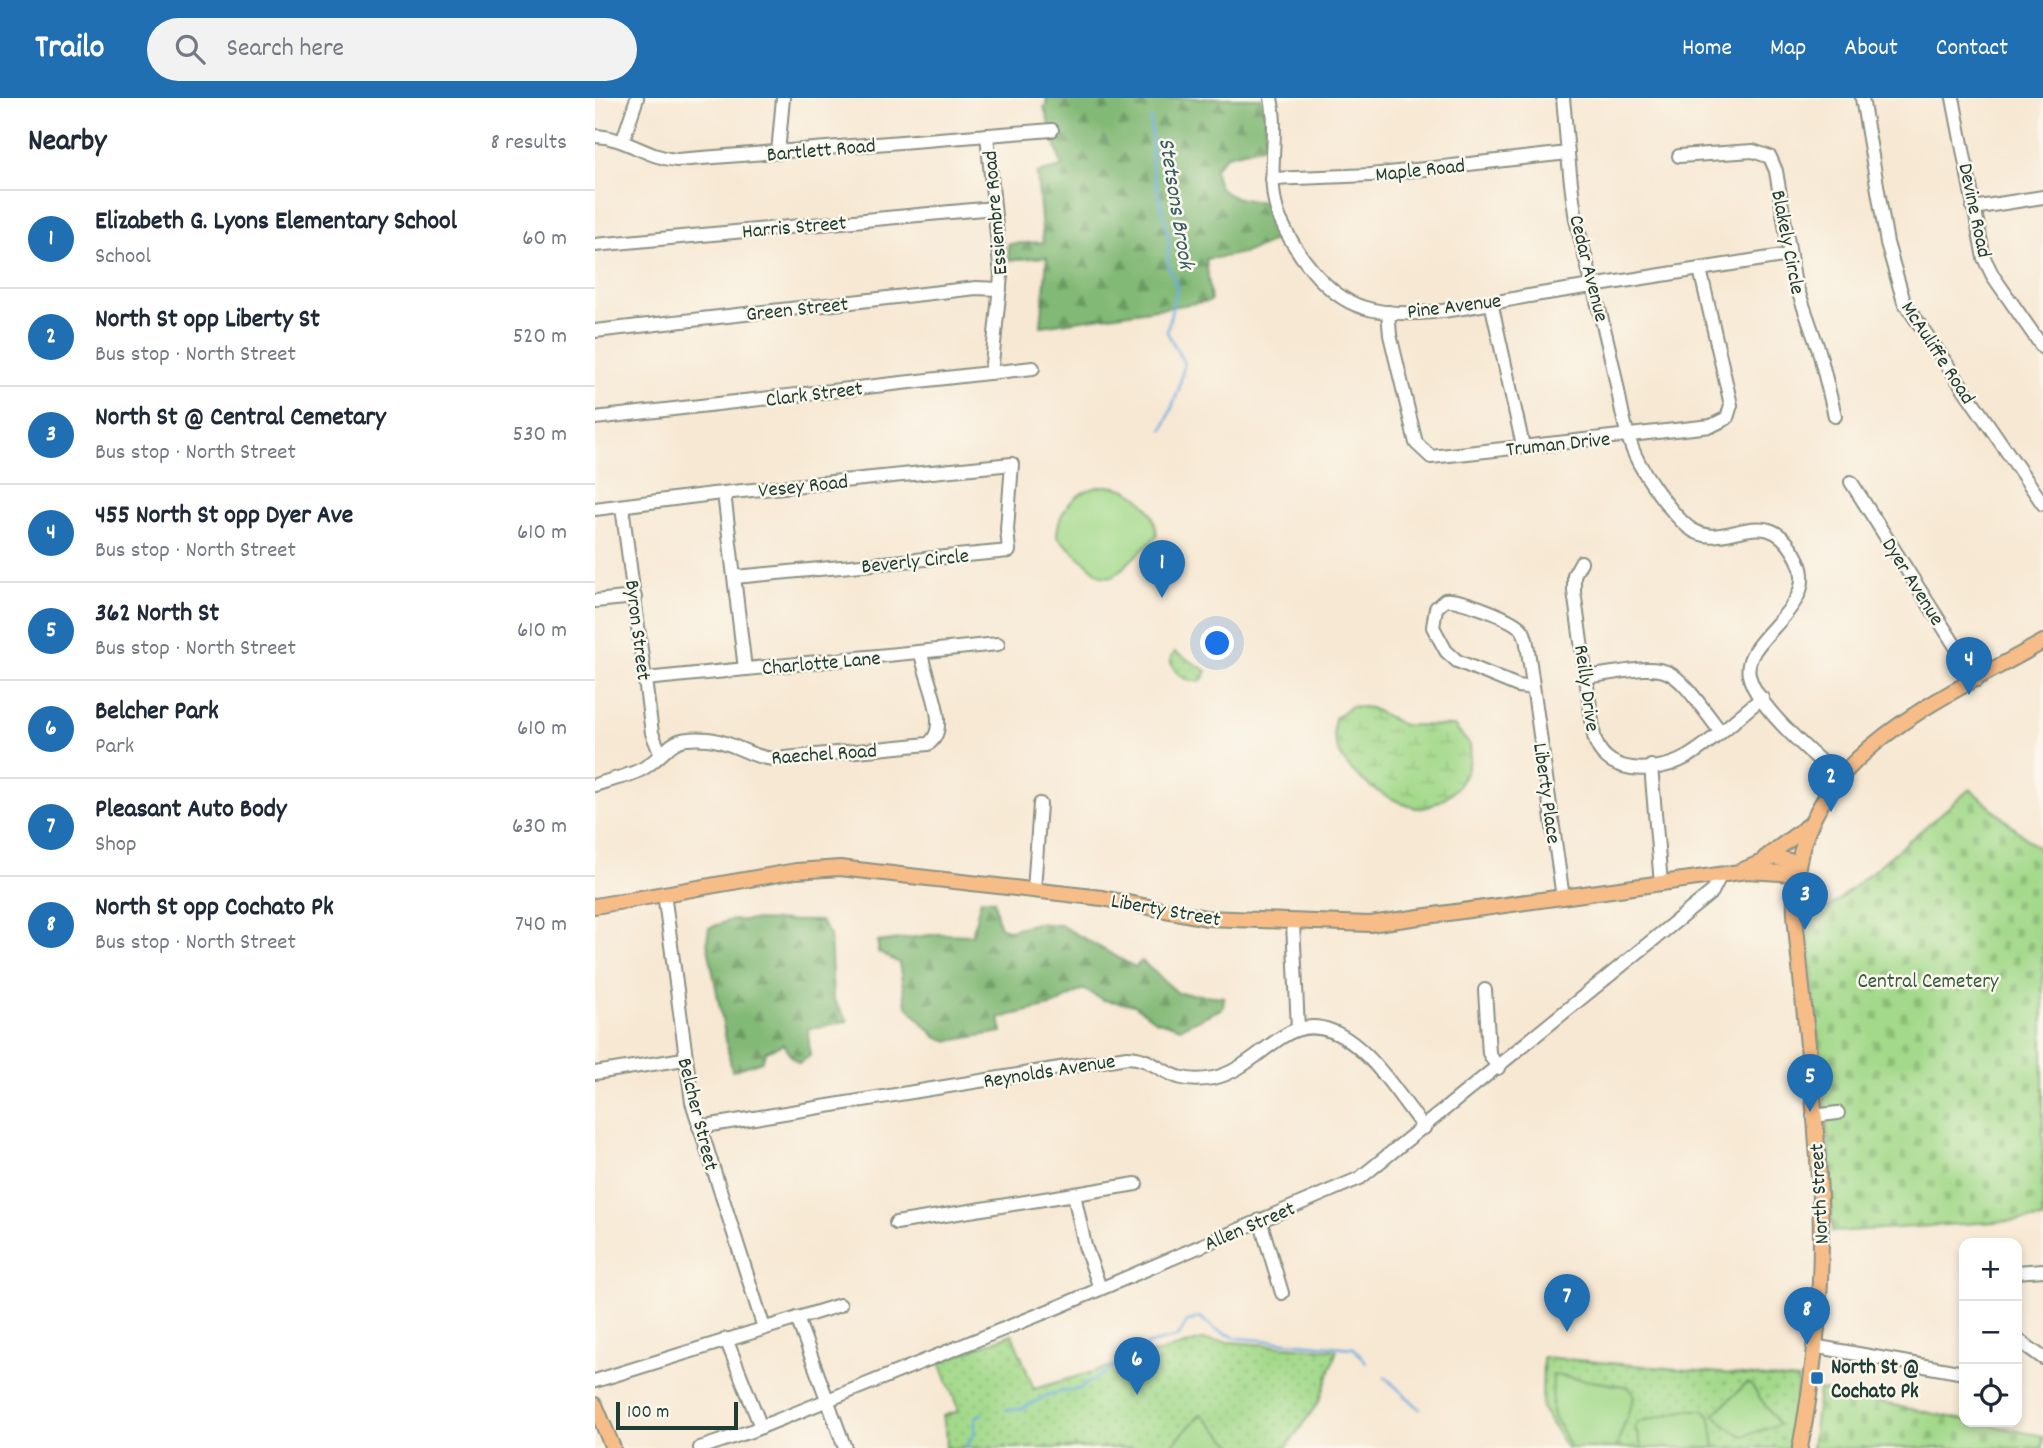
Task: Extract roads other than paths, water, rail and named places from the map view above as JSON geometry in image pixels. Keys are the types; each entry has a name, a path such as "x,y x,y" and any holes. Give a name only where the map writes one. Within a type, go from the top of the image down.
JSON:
{"main road":[{"name":"North Street","path":"1800,1448 1813,1346 1821,1250 1813,1116 1795,914 1796,868 1809,825 1839,777 1883,735 2043,642"},
{"name":"Liberty Street","path":"1737,873 1763,859 1809,825"},
{"path":"1763,859 1778,857 1796,868"},
{"name":"Liberty Street","path":"595,906 796,872 835,868 1125,901 1206,918 1293,923 1388,922 1737,873 1796,868"},
{"path":"595,1405 613,1448"}],"street":[{"path":"623,140 637,98"},
{"path":"778,153 783,98"},
{"name":"Pine Avenue","path":"1271,98 1275,139 1272,179 1274,201 1284,227 1324,282 1353,304 1388,312 1431,311 1789,256"},
{"name":"Cedar Avenue","path":"1563,98 1576,216 1629,435"},
{"name":"McAuliffe Road","path":"1862,98 1884,229 1904,302 2043,504"},
{"name":"Devine Road","path":"1954,98 1980,244 1990,271 2043,348"},
{"name":"Bartlett Road","path":"595,136 623,140 652,155 671,160 1052,130"},
{"name":"Essiembre Road","path":"987,135 1001,271 991,373"},
{"name":"Blakely Circle","path":"1679,156 1753,151 1767,155 1776,171 1789,256 1801,306 1819,351 1835,416"},
{"name":"Maple Road","path":"1272,179 1371,175 1568,153"},
{"path":"1973,208 2043,197"},
{"name":"Harris Street","path":"595,245 994,208"},
{"path":"1629,435 1716,425 1729,414 1730,400 1700,269"},
{"name":"Green Street","path":"595,331 976,288 1000,289"},
{"path":"1491,302 1523,446"},
{"name":"Truman Drive","path":"1388,312 1390,335 1420,451 1439,458 1629,435 1639,464 1689,528 1706,534 1769,529 1787,542 1798,560 1803,578 1799,595 1749,664 1751,681 1793,736 1839,777"},
{"name":"Clark Street","path":"595,418 1033,368"},
{"name":"Vesey Road","path":"595,509 1012,464"},
{"name":"Beverly Circle","path":"735,577 1009,551 1012,464"},
{"name":"Dyer Avenue","path":"1851,482 1977,680"},
{"path":"724,493 745,669"},
{"name":"Byron Street","path":"622,506 652,733 660,753"},
{"name":"Reilly Drive","path":"1581,562 1573,585 1594,736 1600,752 1618,766 1651,766 1682,759 1762,698"},
{"path":"595,601 635,597"},
{"name":"Liberty Place","path":"1532,688 1518,686 1453,658 1433,627 1436,608 1445,600 1457,600 1520,627 1525,638 1563,898"},
{"name":"Charlotte Lane","path":"645,679 998,645"},
{"name":"Raechel Road","path":"595,785 645,767 674,742 690,739 720,741 763,758 783,759 927,744 937,736 939,722 921,652"},
{"path":"1586,677 1649,668 1669,671 1684,683 1720,731"},
{"path":"1651,766 1661,884"},
{"path":"1034,890 1040,804"},
{"name":"Allen Street","path":"701,1448 761,1427 1100,1288 1365,1175 1712,892 1720,876"},
{"name":"Belcher Street","path":"664,894 684,1059 699,1127 764,1328"},
{"path":"1293,923 1298,1029 1320,1028 1349,1039 1368,1057 1424,1128"},
{"path":"1485,990 1489,1053 1498,1068"},
{"name":"Reynolds Avenue","path":"699,1127 1127,1057 1142,1059 1173,1077 1211,1078 1233,1070 1298,1029"},
{"path":"595,1073 684,1059"},
{"path":"1813,1116 1837,1113"},
{"path":"897,1223 1136,1184"},
{"path":"1074,1194 1084,1246 1100,1288"},
{"path":"1260,1220 1282,1293"},
{"path":"2022,1272 2043,1270"},
{"path":"595,1381 840,1305"},
{"path":"797,1318 845,1448"},
{"path":"726,1339 761,1427"},
{"path":"2022,1343 2043,1358"},
{"path":"1813,1346 1959,1372"}],"waterway":[{"name":"Stetsons Brook","path":"1151,118 1152,166 1169,238 1168,264 1177,286 1167,332 1184,363 1179,389 1163,430"},
{"path":"1006,1410 1021,1409 1050,1394 1079,1389 1149,1344 1178,1337 1187,1322 1200,1317 1216,1330 1238,1338 1354,1348 1366,1362"},
{"path":"1385,1377 1420,1409"},
{"path":"965,1448 974,1434 976,1416 982,1414"}],"place":[{"name":"Elizabeth G. Lyons Elementary School","path":"1162,598"},
{"name":"455 North St opp Dyer Ave","path":"1969,695"},
{"name":"North St opp Liberty St","path":"1831,812"},
{"name":"North St @ Central Cemetary","path":"1805,930"},
{"name":"362 North St","path":"1810,1112"},
{"name":"Pleasant Auto Body","path":"1567,1332"},
{"name":"North St opp Cochato Pk","path":"1807,1345"},
{"name":"North St @ Cochato Pk","path":"1817,1378"},
{"name":"Belcher Park","path":"1137,1395"}],"park label":[{"name":"Central Cemetery","path":"1928,980"}]}
